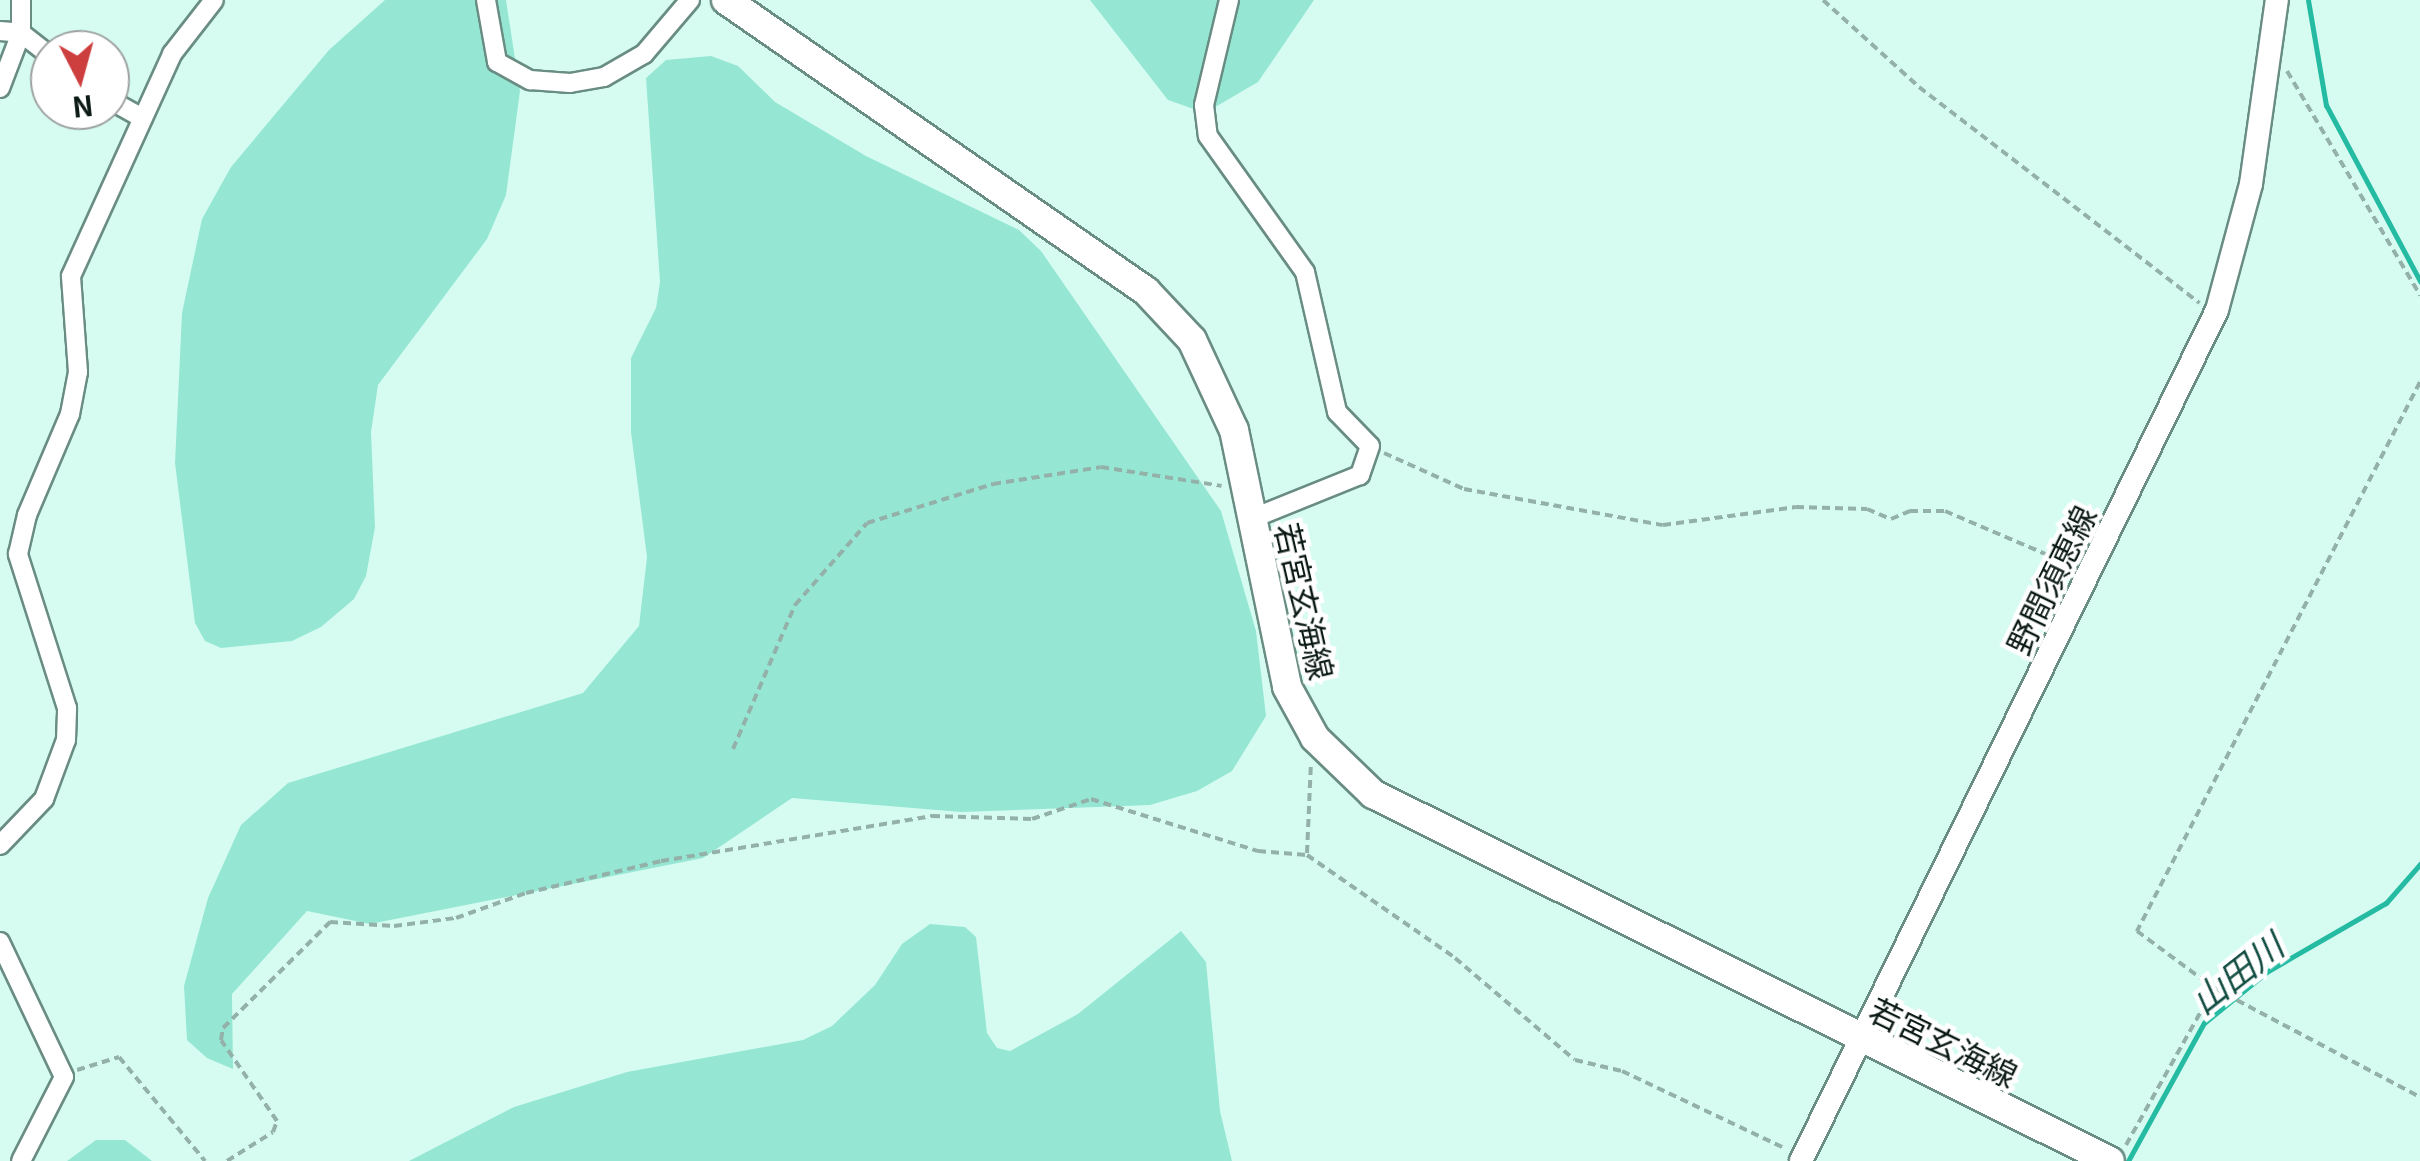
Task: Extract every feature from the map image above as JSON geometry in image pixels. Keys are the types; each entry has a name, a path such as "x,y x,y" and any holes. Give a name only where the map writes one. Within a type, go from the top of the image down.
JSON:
{"main road":[{"name":"若宮玄海線","path":"726,0 1146,291 1204,358 1234,430 1273,642 1287,687 1314,738 1373,794 1419,821 1861,1039 2116,1155"},
{"name":"野間須恵線","path":"1802,1159 2218,310 2244,218 2277,0"}],"street":[{"path":"0,88 20,34 21,0"},
{"path":"0,845 44,799 66,740 67,708 18,554 26,515 70,414 78,372 71,276 172,54 214,0"},
{"path":"486,0 497,62 530,80 570,83 604,78 644,54 690,0"},
{"path":"1229,0 1204,105 1208,136 1304,272 1338,412 1370,446 1360,475 1252,519"},
{"path":"0,31 20,34 30,41"},
{"path":"130,111 142,118"},
{"path":"0,942 64,1077 20,1161"}],"path":[{"path":"1822,0 1919,87 2193,300 2218,310"},
{"path":"2271,43 2420,295"},
{"path":"2420,382 2137,932 2214,988 2420,1097"},
{"path":"1370,446 1464,489 1663,525 1796,507 1867,508 1891,519 1910,511 1945,511 2089,573"},
{"path":"733,749 795,605 868,523 993,484 1101,466 1246,488"},
{"path":"1307,854 1314,738"},
{"path":"227,1161 273,1132 277,1122 221,1040 223,1028 330,922 394,926 456,918 526,893 661,861 932,816 1032,819 1091,799 1258,851 1307,854 1455,958 1575,1060 1622,1071 1802,1159"},
{"path":"2116,1155 2214,988"},
{"path":"64,1077 98,1059 119,1057 205,1161"}],"green space":[{"path":"385,0 506,0 520,91 506,195 487,239 378,385 371,432 375,527 366,576 354,599 321,627 292,641 221,648 205,641 195,623 175,463 182,313 202,219 231,167 329,50"},
{"path":"1090,0 1314,0 1258,82 1205,113 1168,100"},
{"path":"711,56 738,66 775,102 866,156 1019,230 1041,251 1221,511 1256,631 1266,716 1232,771 1197,791 1150,805 961,812 792,798 703,858 370,924 307,911 232,994 233,1069 207,1058 187,1040 184,986 208,898 241,825 288,783 583,693 639,626 647,557 631,432 631,358 656,308 660,282 646,78 666,60"},
{"path":"930,924 965,927 976,937 987,1033 997,1048 1010,1051 1078,1014 1181,931 1206,962 1220,1111 1232,1161 409,1161 514,1107 627,1072 803,1040 832,1026 875,985 902,944"},
{"path":"96,1140 125,1140 152,1161 67,1161"}],"waterway":[{"name":"山田川","path":"2308,0 2326,105 2420,281"},
{"name":"山田川","path":"2128,1161 2204,1023 2268,971 2386,903 2420,864"}]}
